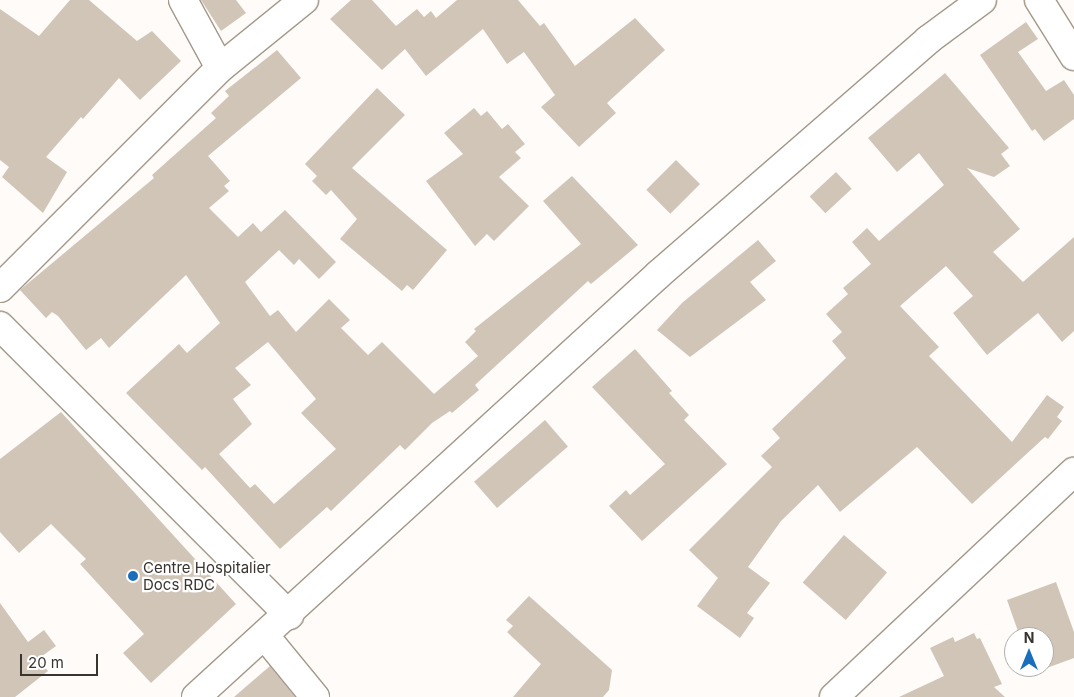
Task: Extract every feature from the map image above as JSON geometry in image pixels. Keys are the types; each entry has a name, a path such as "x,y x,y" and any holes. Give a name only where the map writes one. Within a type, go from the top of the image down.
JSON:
{"street":[{"path":"183,0 220,68"},
{"path":"0,288 220,68 304,0"},
{"path":"196,697 289,615 659,274 928,40 982,0"},
{"path":"1039,0 1074,56"},
{"path":"0,326 289,615"},
{"path":"834,697 1074,472"},
{"path":"265,636 315,697"}],"building":[{"path":"70,0 89,0 137,41 152,31 181,61 140,100 119,78 83,119 81,117 46,157 67,172 43,213 2,177 9,167 0,160 0,9 39,36"},
{"path":"201,0 236,0 246,13 221,31"},
{"path":"351,0 372,0 396,26 417,9 424,17 431,11 436,18 457,0 518,0 540,26 544,23 575,66 635,18 665,50 607,103 616,113 579,147 541,107 555,95 524,52 507,64 483,29 426,76 405,49 382,70 330,19"},
{"path":"1026,22 1038,39 1018,52 1046,91 1064,80 1074,95 1074,119 1044,141 1035,129 1032,131 980,55"},
{"path":"277,50 301,78 208,156 230,181 224,186 229,191 209,208 238,237 253,223 261,232 285,210 336,262 319,279 299,259 294,265 279,250 245,282 270,316 278,310 296,332 329,299 350,320 341,328 368,355 382,342 434,394 478,356 465,342 476,331 474,329 581,244 543,201 572,176 638,245 591,284 588,281 475,385 479,390 452,413 450,411 432,423 405,450 400,445 331,511 327,507 280,549 205,467 202,470 126,393 179,344 187,353 220,323 186,275 109,348 101,338 86,350 58,316 52,312 46,318 20,290 154,178 152,175 216,118 211,113 229,96 225,91","holes":["268,342 316,399 301,413 336,449 274,504 255,484 250,488 219,454 252,424 233,399 251,385 235,368"]},
{"path":"945,73 1009,148 1001,154 1010,166 994,177 967,168 1020,229 993,252 1023,282 1074,237 1074,331 1062,342 1038,313 987,355 953,313 973,296 946,266 900,306 939,347 929,356 1012,442 1047,395 1064,407 1057,417 1062,421 1048,439 1045,437 972,504 917,447 840,512 818,485 781,521 748,567 770,583 747,613 754,618 740,638 697,606 718,578 689,550 772,467 761,456 780,438 772,429 846,358 832,341 842,332 826,314 848,294 843,288 871,264 852,242 867,228 879,241 944,185 919,153 897,172 868,138"},
{"path":"377,88 405,115 352,168 447,250 413,290 407,285 402,291 340,239 357,219 331,190 326,195 312,181 317,176 305,164"},
{"path":"474,108 481,116 487,111 502,129 508,124 525,144 515,152 521,158 499,177 529,206 494,241 487,234 475,246 426,181 463,154 444,133"},
{"path":"676,160 700,184 670,214 646,190"},
{"path":"836,172 852,189 825,213 810,197"},
{"path":"758,240 776,261 750,282 766,300 690,357 657,330 682,303"},
{"path":"635,349 672,391 669,393 689,415 684,420 727,464 642,541 609,506 626,490 630,495 665,464 592,387"},
{"path":"61,412 236,604 151,683 123,653 144,634 80,564 86,559 51,524 19,553 0,532 0,459"},
{"path":"545,420 568,446 497,508 474,482"},
{"path":"844,535 887,572 846,620 803,583"},
{"path":"1056,582 1074,632 1074,658 1054,665 1054,627 1016,627 1007,600"},
{"path":"529,596 612,670 609,690 603,697 513,697 541,664 507,632 513,626 506,620"},
{"path":"0,603 28,642 44,630 56,646 38,659 48,671 15,697 0,697"},
{"path":"974,633 977,639 980,638 1002,684 994,687 1005,697 899,697 944,676 930,648 953,637 955,642"},
{"path":"270,666 295,697 234,697"}],"place":[{"name":"Centre Hospitalier Docs RDC","path":"133,576"}]}
